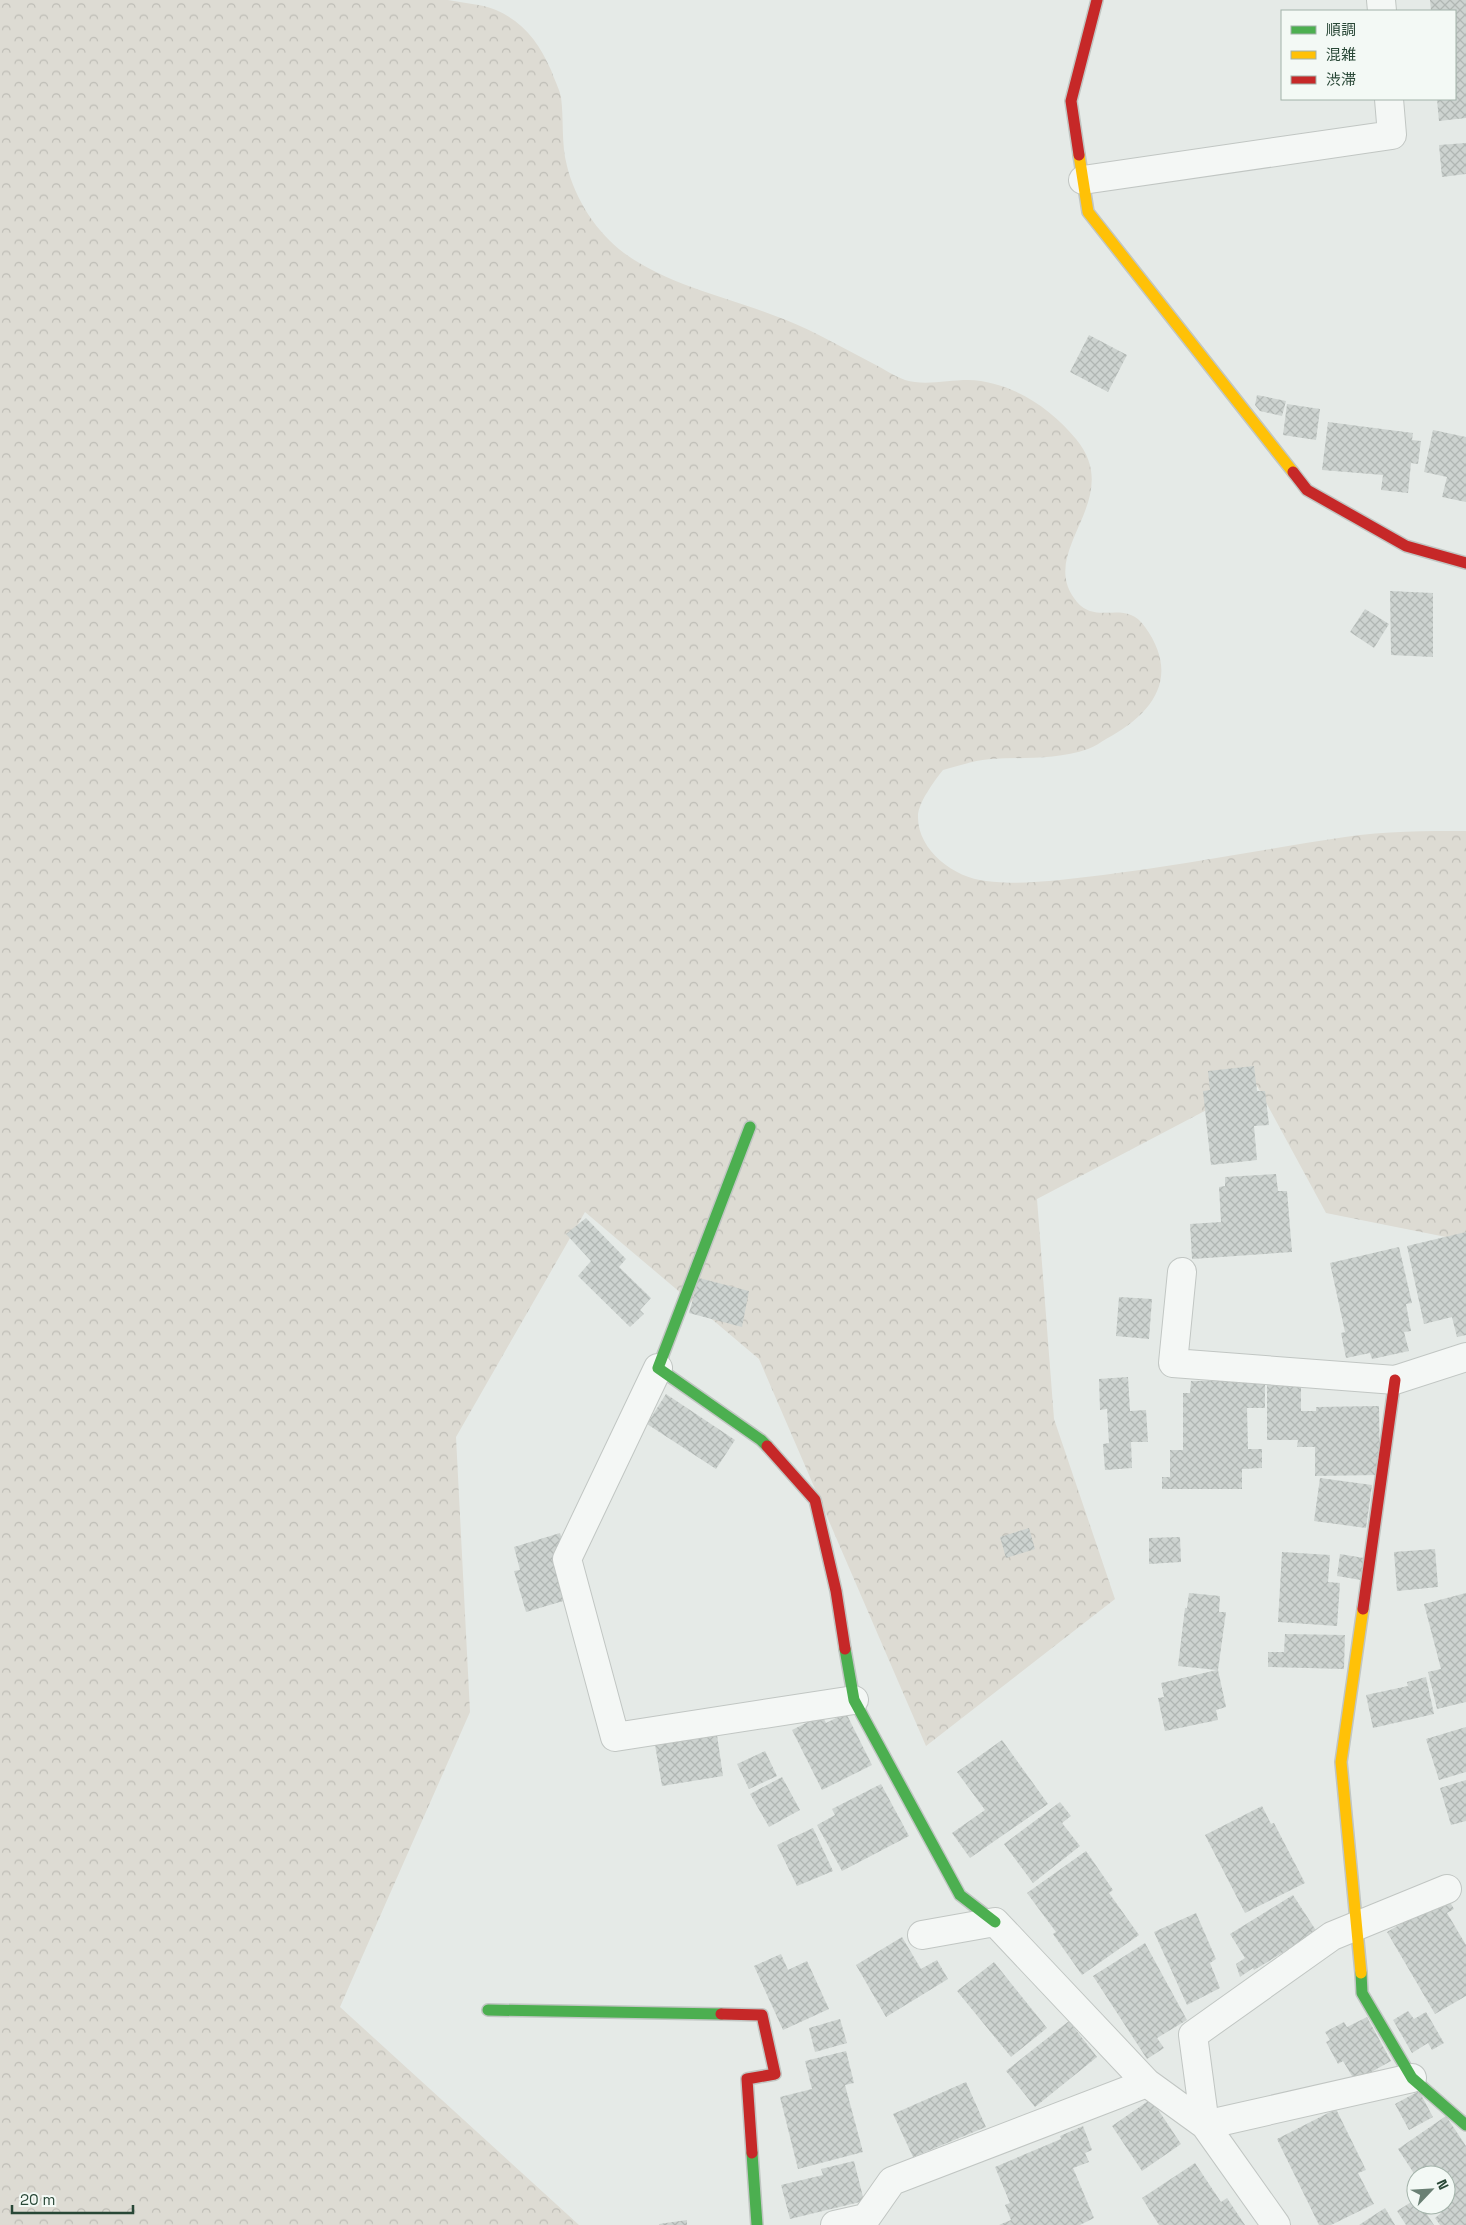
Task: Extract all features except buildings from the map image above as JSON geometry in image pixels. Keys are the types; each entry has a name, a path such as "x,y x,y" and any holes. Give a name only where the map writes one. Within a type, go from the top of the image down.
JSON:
{"street":[{"path":"1097,0 1071,101 1088,212 1306,490 1406,546 1466,563"},
{"path":"1083,180 1392,135 1389,100"},
{"path":"750,1127 658,1368 567,1559 615,1737 854,1700"},
{"path":"1182,1272 1173,1363 1395,1380 1466,1357"},
{"path":"658,1368 761,1440 815,1500 836,1591 854,1700 960,1894 995,1922 1148,2083 1205,2125 1276,2225"},
{"path":"1395,1380 1341,1762 1358,1925 1362,1993 1412,2078 1466,2125"},
{"path":"1205,2125 1193,2035 1332,1936 1447,1889"},
{"path":"922,1936 995,1922"},
{"path":"488,2010 762,2015 775,2074 747,2079 757,2225"},
{"path":"1205,2125 1412,2078"},
{"path":"835,2225 866,2218 892,2181 1148,2083"}],"green space":[{"path":"0,0 448,0 491,8 506,15 523,27 536,42 546,60 561,97 565,158 575,191 596,225 624,253 662,275 797,325 905,380 928,383 968,380 999,385 1028,398 1054,416 1076,439 1089,462 1092,483 1087,504 1071,544 1066,564 1067,583 1077,602 1085,609 1102,613 1129,614 1145,627 1156,645 1161,662 1161,678 1157,692 1137,718 1123,729 1090,748 1064,755 985,760 943,770 924,798 918,816 919,828 924,840 931,851 950,868 974,879 986,881 1015,883 1044,881 1133,871 1360,835 1466,831 1466,1241 1326,1213 1256,1084 1037,1199 1054,1419 1115,1599 926,1746 759,1359 585,1212 456,1437 470,1712 340,2007 579,2225 0,2225"}],"traffic: fast":[{"path":"750,1127 658,1368 767,1446"},
{"path":"845,1649 854,1700 960,1895 995,1922"},
{"path":"1361,1973 1362,1993 1412,2078 1466,2125"},
{"path":"488,2010 721,2014"},
{"path":"752,2153 757,2225"}],"traffic: slow":[{"path":"1079,155 1088,212 1293,472"},
{"path":"1361,1973 1341,1762 1363,1609"}],"traffic: jam":[{"path":"1079,155 1071,101 1097,0"},
{"path":"1293,472 1307,490 1406,546 1466,563"},
{"path":"1363,1609 1395,1380"},
{"path":"767,1446 815,1500 836,1591 845,1649"},
{"path":"721,2014 762,2015 775,2074 747,2079 752,2153"}]}
